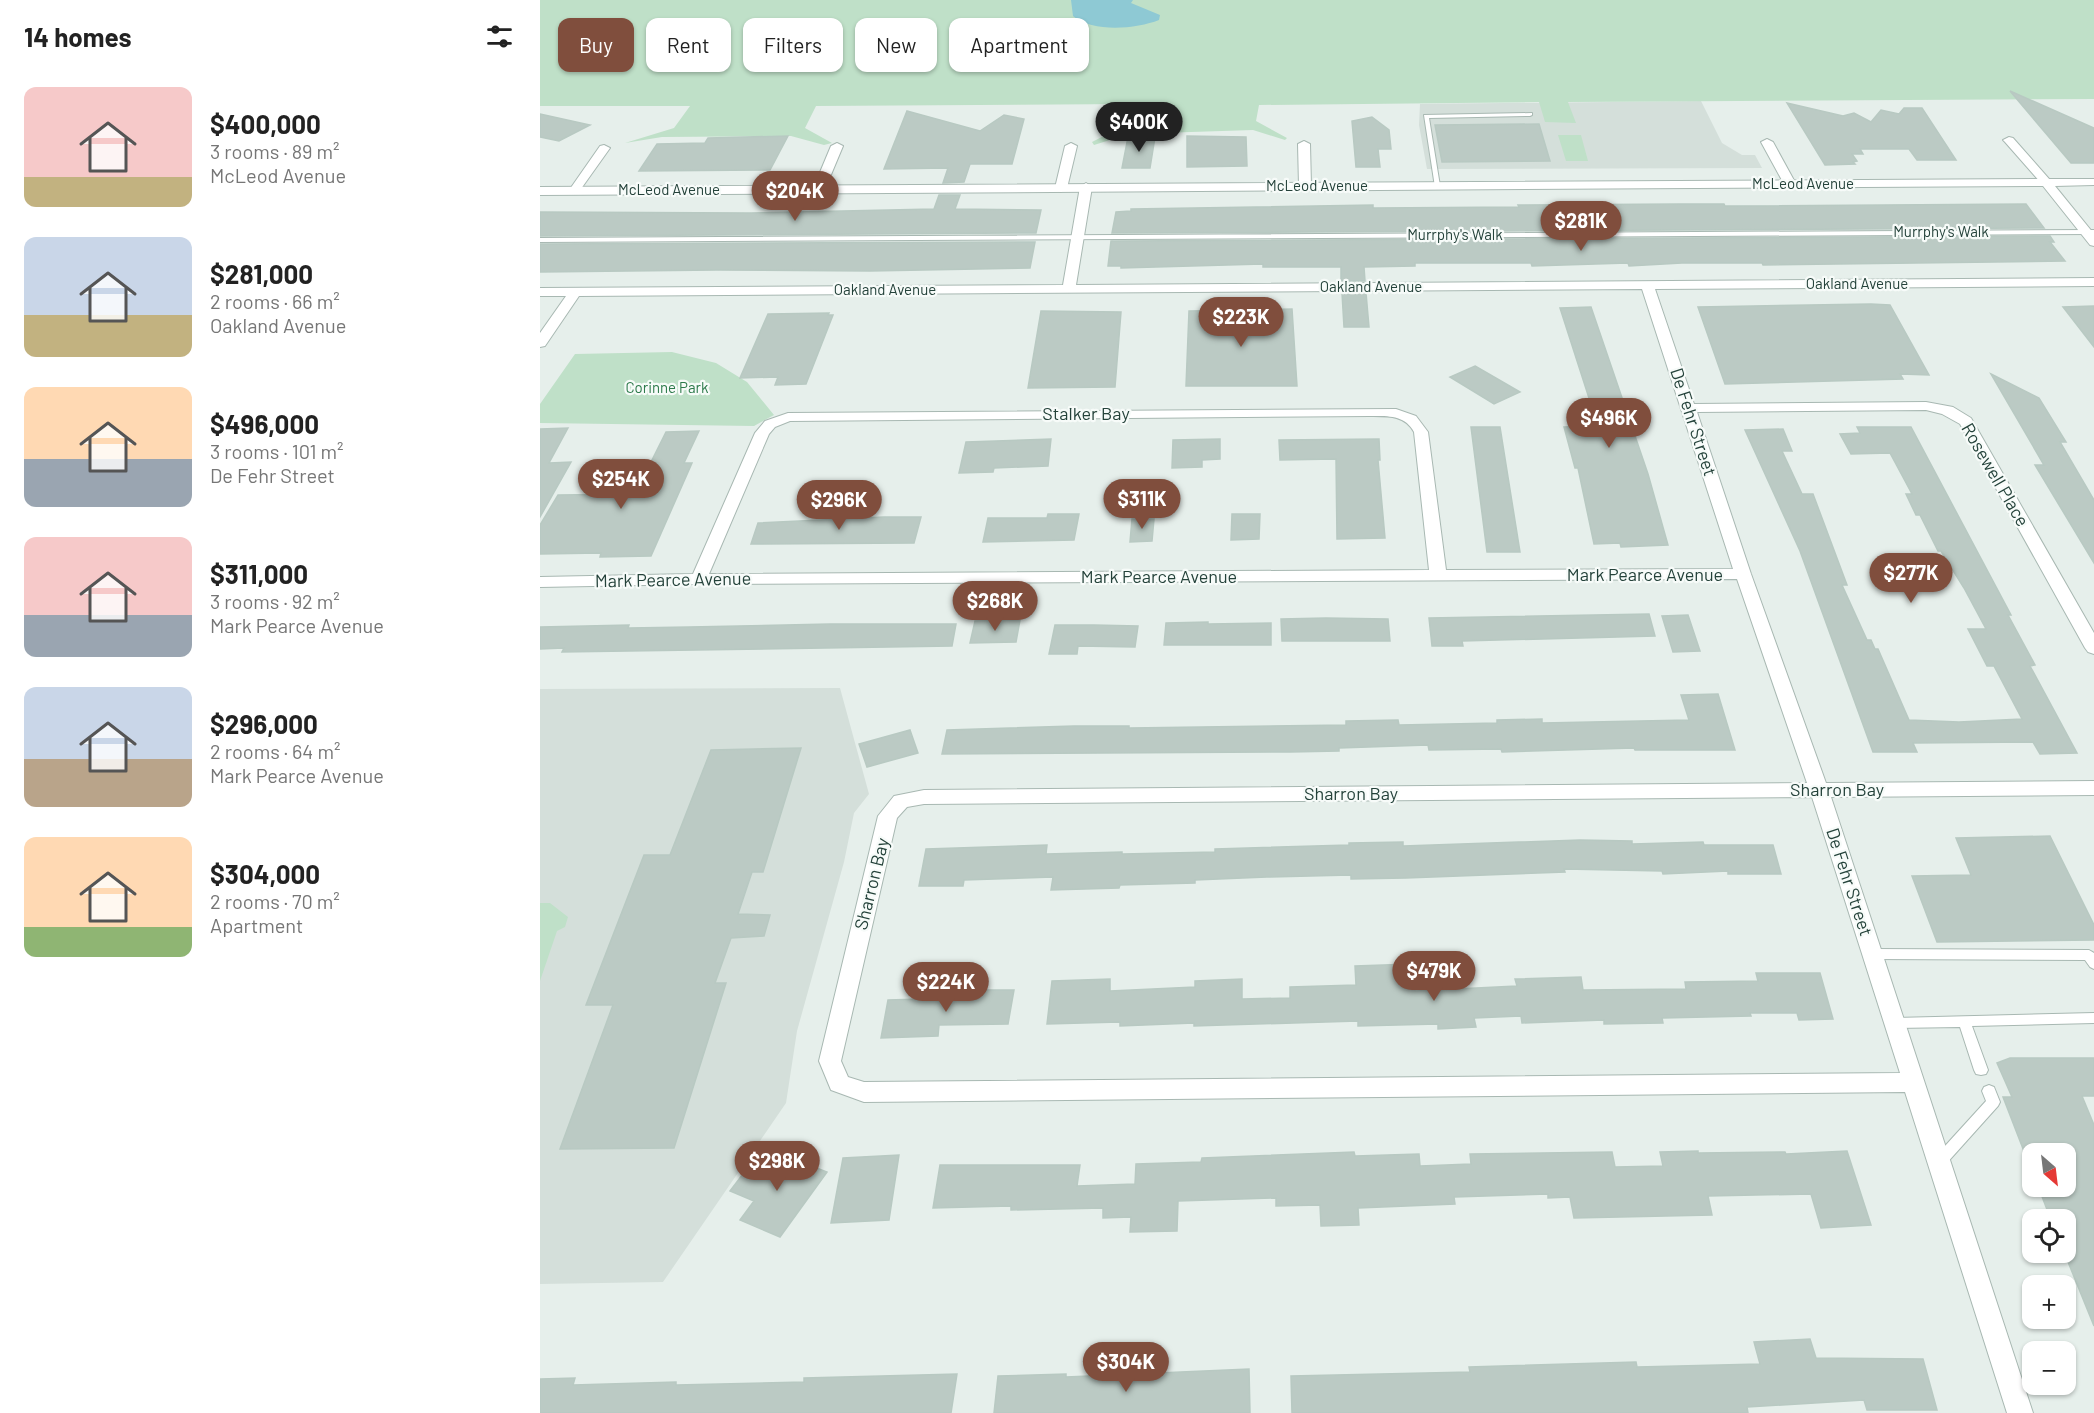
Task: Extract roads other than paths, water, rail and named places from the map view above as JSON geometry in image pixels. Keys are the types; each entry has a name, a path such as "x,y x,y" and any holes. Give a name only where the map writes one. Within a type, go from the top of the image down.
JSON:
{"street":[{"path":"2009,140 2090,232 2094,242"},
{"path":"1767,142 1790,184"},
{"path":"1304,144 1305,186"},
{"path":"819,189 837,146"},
{"path":"1061,188 1071,146"},
{"path":"573,191 604,148"},
{"name":"McLeod Avenue","path":"540,191 2094,182"},
{"path":"1069,288 1086,187"},
{"name":"Oakland Avenue","path":"540,292 2094,282"},
{"name":"De Fehr Street","path":"1648,286 1743,574 1820,790 2020,1413"},
{"path":"540,343 575,292"},
{"name":"Rosewell Place","path":"1688,408 1926,406 1940,408 1960,416 1966,421 2094,648"},
{"name":"Stalker Bay","path":"699,579 762,433 770,424 782,418 822,415 1350,412 1400,413 1411,417 1418,424 1421,432 1438,576"},
{"name":"Mark Pearce Avenue","path":"540,582 699,579 1743,574"},
{"name":"Sharron Bay","path":"1914,1082 864,1092 839,1083 830,1061 888,816 901,801 924,797 2094,788"}],"lane":[{"path":"1437,186 1426,116 1530,114"},
{"name":"Murrphy's Walk","path":"540,240 2090,232"},
{"path":"1873,954 2089,955 2094,964"},
{"path":"1895,1023 2094,1018"},
{"path":"1964,1021 1982,1070"},
{"path":"1940,1161 1993,1102 1989,1091"}],"water":[{"path":"1071,0 1133,0 1131,3 1160,15 1159,20 1150,23 1115,28 1092,25 1089,24 1089,18 1073,16"}],"park label":[{"name":"Corinne Park","path":"667,388"}]}
